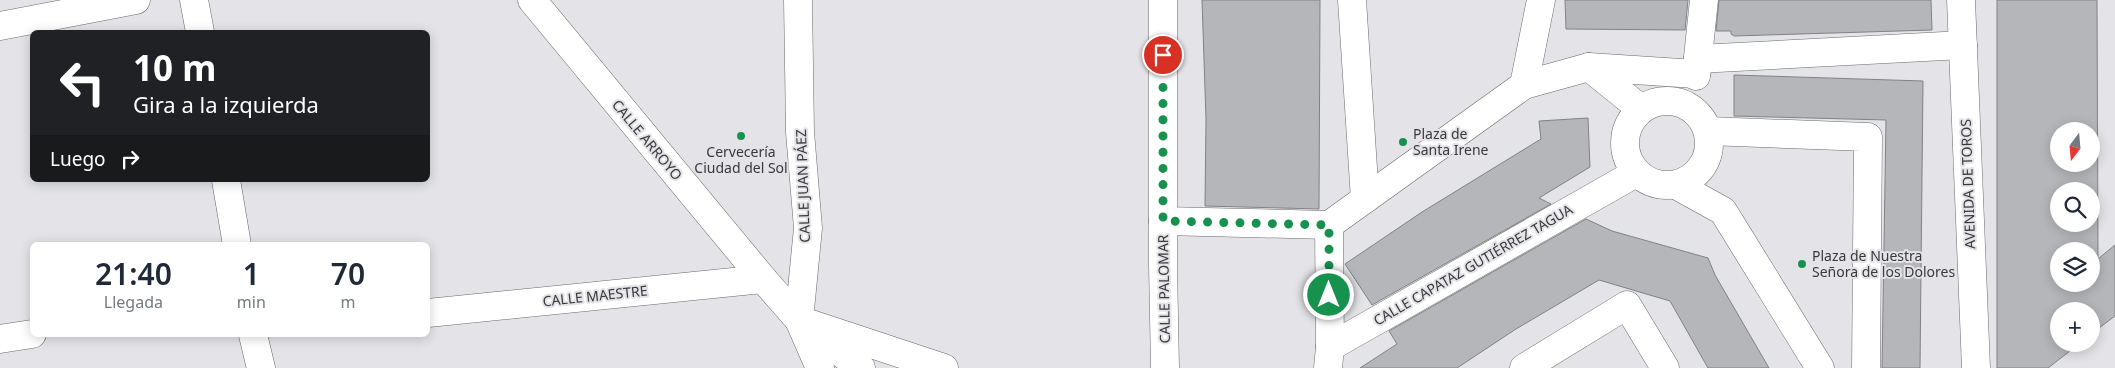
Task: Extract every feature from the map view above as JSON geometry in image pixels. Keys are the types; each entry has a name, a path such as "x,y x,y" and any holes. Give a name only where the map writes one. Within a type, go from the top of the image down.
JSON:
{"street":[{"path":"0,26 136,0"},
{"path":"194,0 200,30"},
{"name":"CALLE ARROYO","path":"532,0 799,320"},
{"name":"CALLE JUAN PÁEZ","path":"798,0 800,132 808,228 799,320 820,368"},
{"name":"CALLE PALOMAR","path":"1163,0 1165,368"},
{"path":"1352,0 1365,199"},
{"path":"1524,85 1541,0"},
{"path":"1693,109 1704,0"},
{"name":"AVENIDA DE TOROS","path":"1961,0 1976,368"},
{"path":"1163,221 1329,225 1524,85 1589,67 1697,66 1963,45"},
{"path":"1589,67 1641,109"},
{"path":"1667,101 1681,103 1693,109 1702,119 1708,132 1709,145 1706,158 1700,170 1690,179 1676,185 1662,186 1648,181 1636,173 1628,161 1624,147 1625,132 1631,119 1641,109 1654,103 1667,101"},
{"path":"1708,132 1868,137 1866,368"},
{"name":"CALLE CAPATAZ GUTIÉRREZ TAGUA","path":"1329,357 1636,173"},
{"path":"226,182 237,242"},
{"path":"1676,185 1723,211 1820,368"},
{"path":"1329,225 1329,357"},
{"name":"CALLE MAESTRE","path":"430,313 763,279"},
{"path":"1524,368 1627,305 1665,368"},
{"path":"799,320 861,368"},
{"path":"799,320 944,368"},
{"path":"0,339 30,334"},
{"path":"253,337 261,368"}],"building":[{"path":"1202,0 1320,0 1319,209 1205,206 1206,119"},
{"path":"1565,0 1688,0 1685,30 1566,29"},
{"path":"1719,0 1931,0 1932,30 1734,36 1731,34 1731,31 1716,31"},
{"path":"1997,0 2097,0 2097,122 2050,122 2050,172 2098,172 2098,182 2050,182 2050,232 2098,232 2098,242 2050,242 2050,292 2100,292 2100,257 2115,245 2115,316 2100,327 2100,302 2050,302 2050,352 2069,352 2048,368 1997,368"},
{"path":"1734,75 1923,81 1920,368 1882,368 1886,120 1734,116"},
{"path":"1588,118 1590,167 1539,198 1551,204 1372,305 1345,264 1422,212 1541,139 1539,121"},
{"path":"1586,219 1612,231 1708,258 1715,275 1769,368 1708,368 1670,301 1599,280 1516,329 1457,368 1360,368 1397,344 1389,331"}],"place":[{"name":"Cervecería Ciudad del Sol","path":"741,136"},
{"name":"Plaza de Santa Irene","path":"1403,142"},
{"name":"Plaza de Nuestra Señora de los Dolores","path":"1802,264"}],"route":[{"path":"1163,55 1163,221 1329,225 1329,295"}]}
